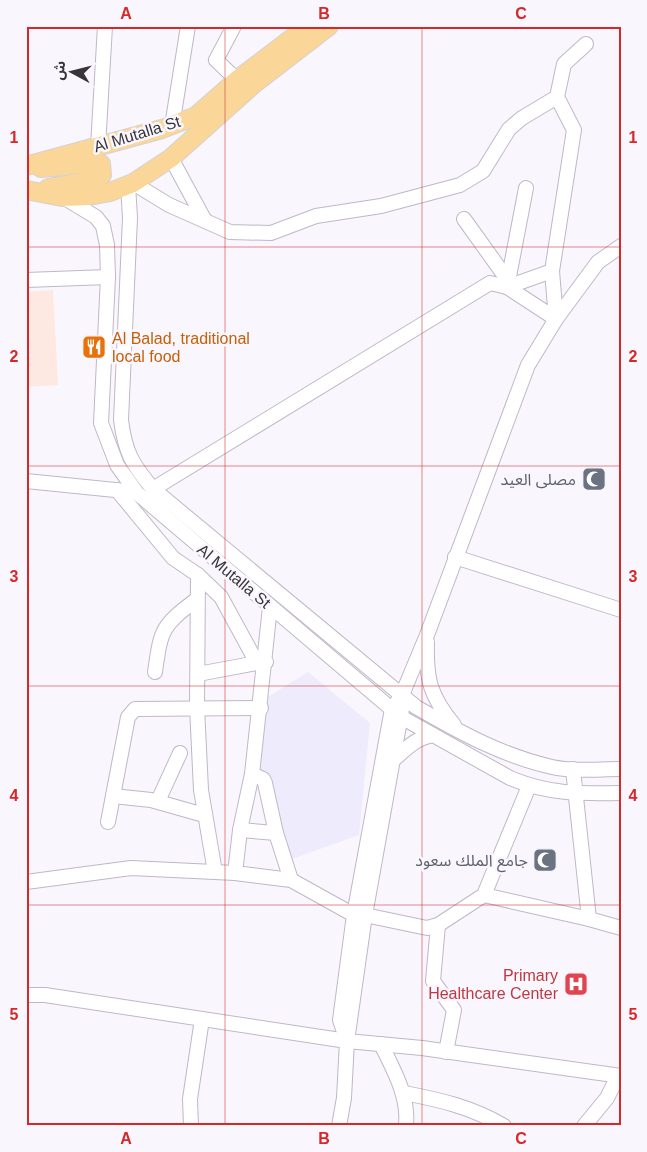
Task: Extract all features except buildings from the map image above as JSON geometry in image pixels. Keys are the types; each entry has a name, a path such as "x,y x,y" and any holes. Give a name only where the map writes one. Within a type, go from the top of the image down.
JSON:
{"main road":[{"name":"Al Mutalla St","path":"26,166 172,126 196,116 237,80 308,26"},
{"name":"Al Mutalla St","path":"30,190 62,197 89,196 110,192 130,184 171,158 255,83 329,26"},
{"path":"26,166 49,169 93,163 101,164 103,167 102,175 94,180 30,190"}],"street":[{"path":"98,147 105,26"},
{"path":"172,126 188,26"},
{"path":"234,26 216,60 237,80"},
{"path":"556,319 552,271 574,130 557,97 564,64 586,44"},
{"path":"130,184 169,205 230,232 272,234 316,216 381,206 460,185 483,171 509,129 522,118 557,97"},
{"path":"171,158 204,219"},
{"name":"Al Mutalla St","path":"130,184 121,420 124,446 138,470 153,489 416,707 459,732 510,755 553,767 621,769"},
{"path":"507,283 526,188"},
{"name":"Al Mutalla St","path":"62,197 96,217 103,226 108,277 101,423 117,465 137,492 177,528 397,713 510,778 529,786 575,794 621,793"},
{"path":"464,219 507,283 556,319"},
{"path":"339,1126 344,1098 347,1041 360,915 397,713 402,696 528,365 556,319 598,262 621,246"},
{"path":"153,489 490,283 507,283 552,271"},
{"path":"26,280 108,277"},
{"path":"26,481 137,492"},
{"path":"117,490 173,558 198,575 221,597 261,663"},
{"path":"173,558 177,528"},
{"path":"455,557 621,610"},
{"path":"198,575 196,600 198,707 204,815 215,872"},
{"path":"155,672 160,640 164,628 173,618 196,600"},
{"path":"235,873 240,830 252,774 261,708 261,663 270,607"},
{"path":"426,635 429,684 437,705 459,732"},
{"path":"198,674 261,663"},
{"path":"108,822 130,712 135,709 198,707 261,708"},
{"path":"360,915 392,761 397,713"},
{"path":"392,761 412,742 420,737 433,735"},
{"path":"158,802 180,753"},
{"path":"573,769 589,919"},
{"path":"252,774 263,779 265,784 276,833 291,880"},
{"path":"26,882 131,868 235,873 291,880 360,915 427,928 438,925 484,895 529,786"},
{"path":"113,796 158,802 204,815"},
{"path":"240,830 276,833"},
{"path":"484,895 621,928"},
{"path":"438,925 433,981 454,1010 446,1052"},
{"path":"26,995 45,995 347,1041 446,1052 619,1076 607,1098 584,1126"},
{"path":"191,1126 190,1099 202,1019"},
{"path":"381,1044 404,1093 407,1114 406,1126"},
{"path":"404,1093 438,1099 479,1111 504,1126"}],"shaded area":[{"path":"53,290 58,385 26,387 26,292"},
{"path":"308,672 370,723 359,835 292,859 265,772 257,769 266,698"}],"place":[{"name":"Al Balad, traditional local food","path":"94,347"},
{"name":"مصلى العيد","path":"594,479"},
{"name":"جامع الملك سعود","path":"545,860"},
{"name":"Primary Healthcare Center","path":"576,984"}]}
